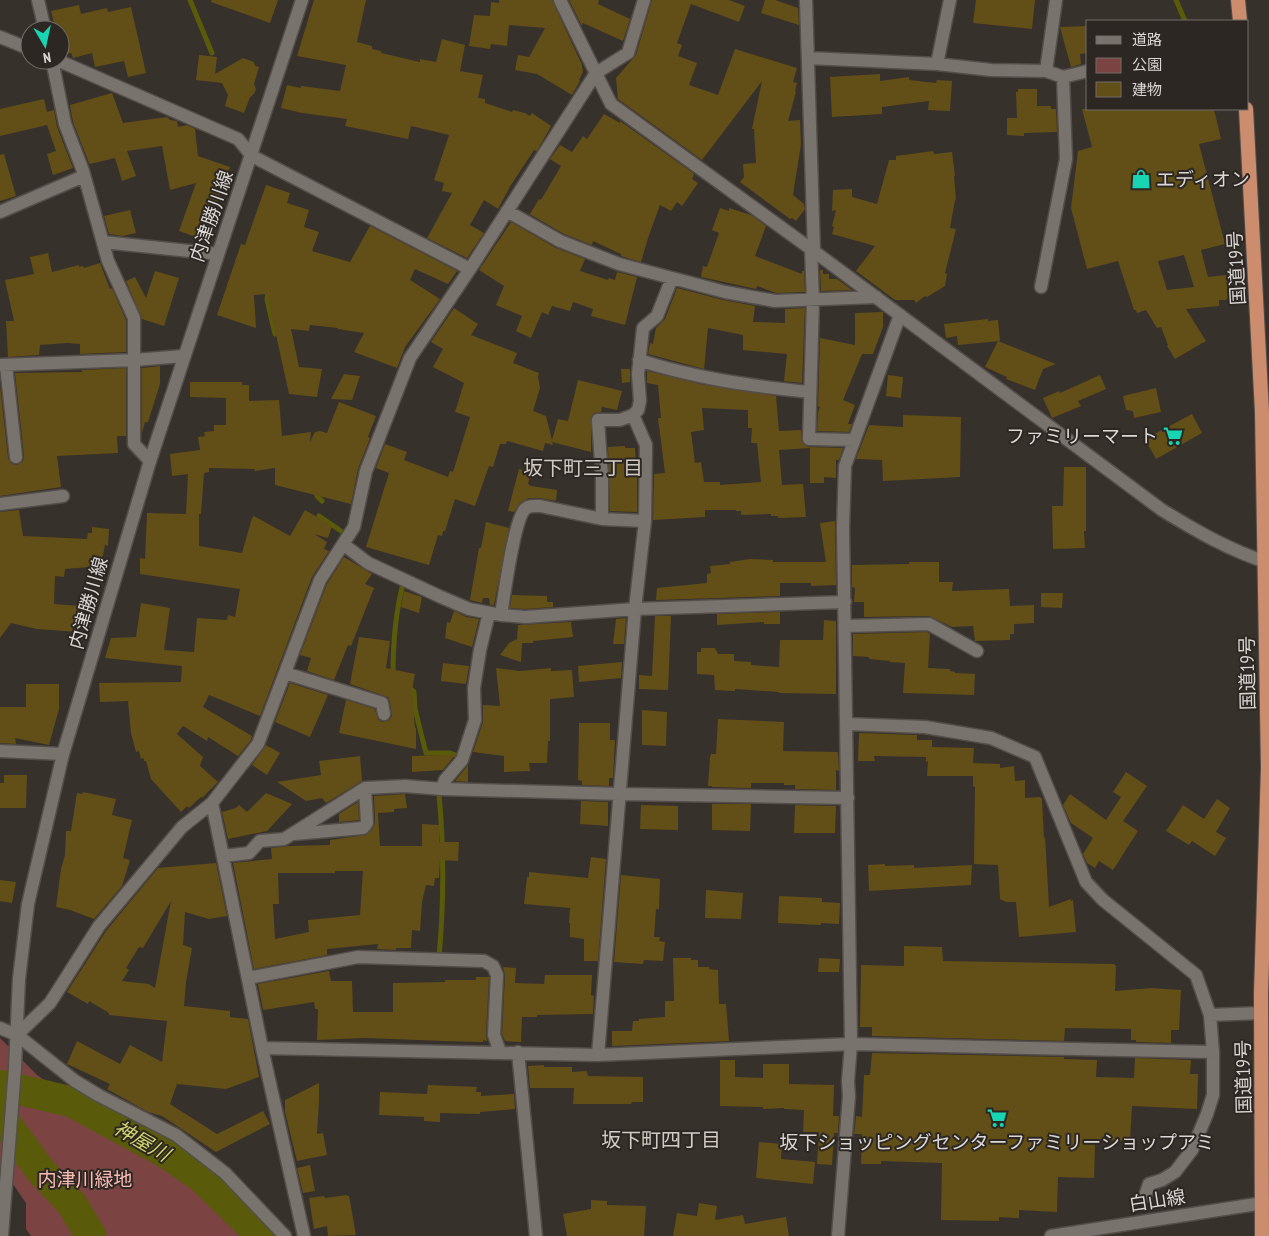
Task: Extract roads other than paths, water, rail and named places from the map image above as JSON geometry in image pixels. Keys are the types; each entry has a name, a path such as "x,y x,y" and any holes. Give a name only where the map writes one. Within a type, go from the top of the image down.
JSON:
{"highway":[{"path":"1238,0 1240,20"},
{"name":"国道19号","path":"1246,110 1262,412 1266,562 1268,768 1261,1013 1266,1203 1262,1236"}],"street":[{"path":"38,0 43,20"},
{"name":"内津勝川線","path":"2,1236 15,1068 19,979 28,904 63,754 183,356 252,156 302,0"},
{"path":"560,0 611,104 813,250 1162,510 1198,532 1266,562"},
{"path":"17,1035 50,1004 99,926 182,827 212,803 258,744 320,580 354,527 366,471 410,358 470,269 596,73 628,53 644,0"},
{"path":"806,0 813,250 809,439 854,440"},
{"path":"937,64 950,0"},
{"path":"1046,71 1056,0"},
{"path":"0,37 20,45"},
{"path":"808,58 937,64 991,70 1046,71 1063,78 1086,72"},
{"path":"70,66 238,138 252,156 470,269"},
{"path":"54,70 65,124 84,176 108,261 134,318 134,444 150,461"},
{"path":"1041,287 1066,159 1063,78"},
{"path":"0,212 84,176"},
{"path":"507,211 560,241 619,264 725,292 775,301 876,297"},
{"path":"103,242 218,254"},
{"path":"602,519 602,477 598,420 620,420 633,415 638,410 640,401 638,374 643,328 657,316 672,278"},
{"path":"838,1236 849,1096 848,1081 851,1044 843,528 845,466 900,315"},
{"path":"16,456 3,365 135,360 183,356"},
{"path":"639,360 670,370 713,379 809,392"},
{"path":"598,1055 644,521 646,445 633,415"},
{"path":"0,504 63,496"},
{"path":"442,788 445,780 462,760 475,720 474,688 480,650 495,614 508,572 520,520 525,509 531,506 540,506 602,519 644,521"},
{"path":"343,544 368,564 469,609 495,614 525,617 635,609 845,602"},
{"path":"845,626 930,624 977,651"},
{"path":"285,673 382,702 384,714"},
{"path":"847,724 925,727 991,738 1035,757 1086,882 1103,900 1196,975 1210,1015 1213,1052 1213,1095 1208,1114 1192,1150 1176,1172 1162,1180 1149,1184 1146,1196"},
{"path":"0,751 63,754"},
{"path":"223,856 249,853 260,841 284,838 365,788 405,786 620,794 848,798"},
{"path":"292,834 363,828 367,823 365,788"},
{"path":"212,803 262,1048 304,1236"},
{"path":"248,978 358,957 484,961 493,966 497,975 494,1035 500,1052"},
{"path":"1210,1015 1261,1013"},
{"path":"0,1028 17,1035 75,1081 98,1095 176,1134 224,1173 284,1236"},
{"path":"262,1048 598,1055 851,1044 1213,1052"},
{"path":"518,1052 536,1236"},
{"name":"白山線","path":"1051,1236 1266,1203"},
{"path":"1262,1236 1269,1233"}],"waterway":[{"path":"190,0 212,53"},
{"path":"1176,0 1185,20"},
{"path":"268,291 267,300 275,334"},
{"path":"318,491 317,496 322,501"},
{"path":"319,516 341,531"},
{"path":"393,675 395,629 403,584"},
{"path":"407,686 414,692 415,709 426,753 450,753 458,756"},
{"path":"439,794 443,876 439,957"},
{"name":"神屋川","path":"0,1085 72,1102 166,1153 201,1177 262,1236"},
{"path":"0,1115 40,1170 72,1204 91,1236"}],"place":[{"name":"エディオン","path":"1141,179"},
{"name":"ファミリーマート","path":"1173,436"},
{"name":"坂下ショッピングセンターファミリーショップアミ","path":"997,1118"}],"district":[{"name":"坂下町三丁目","path":"583,468"},
{"name":"坂下町四丁目","path":"661,1140"}],"park label":[{"name":"内津川緑地","path":"85,1179"}]}
